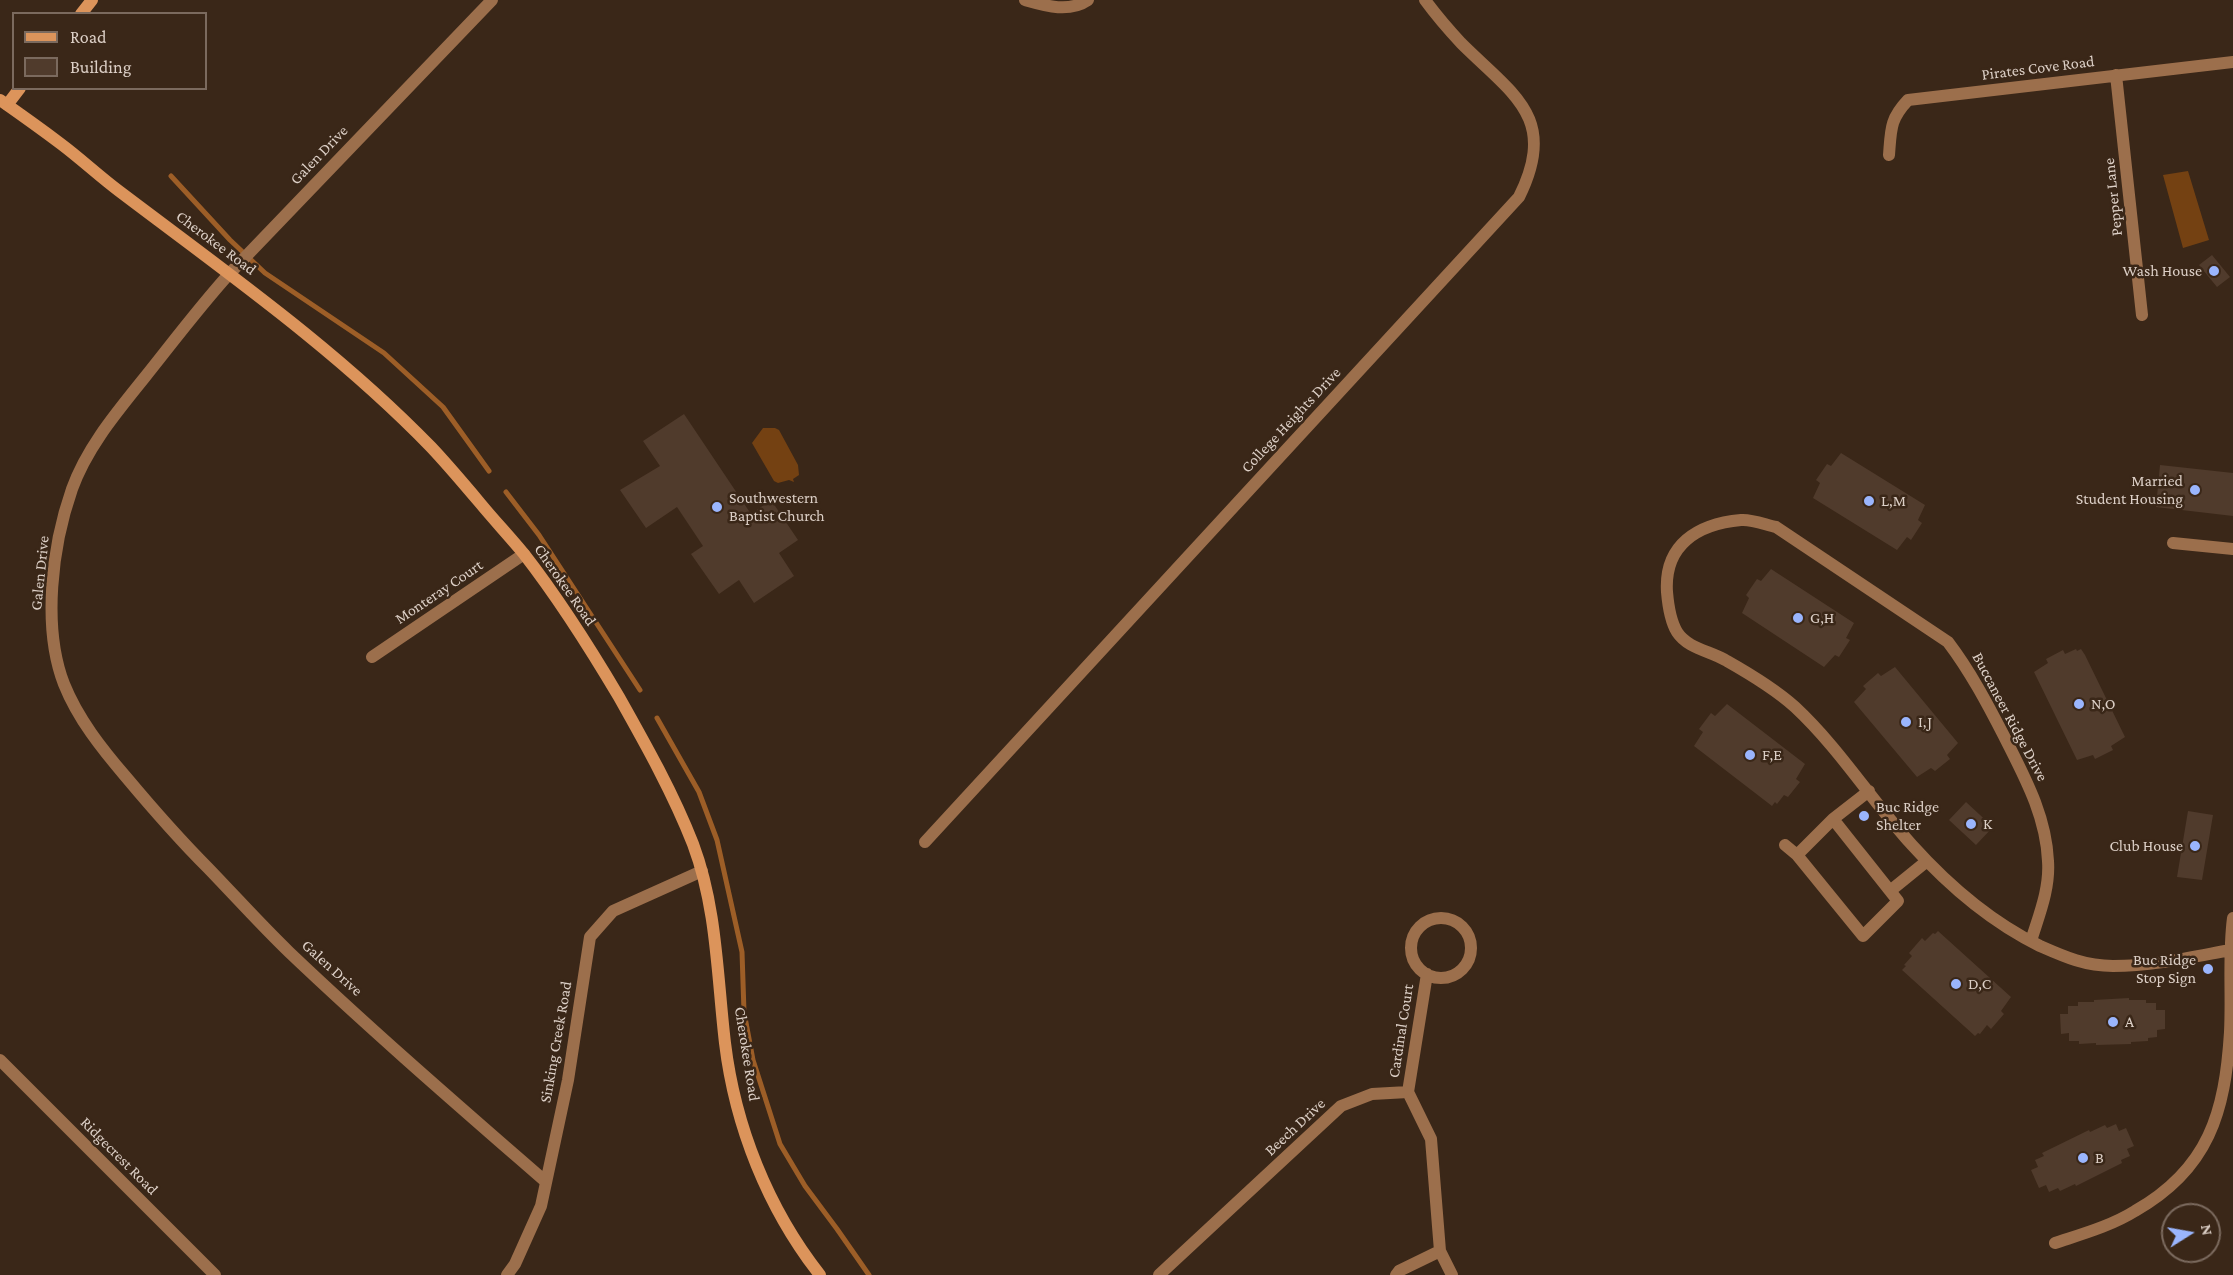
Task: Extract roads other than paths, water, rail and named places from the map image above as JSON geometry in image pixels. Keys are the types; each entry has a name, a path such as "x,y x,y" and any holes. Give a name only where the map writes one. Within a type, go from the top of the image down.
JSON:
{"main road":[{"path":"83,12 92,0"},
{"path":"3,102 18,90"},
{"name":"Cherokee Road","path":"3,102 230,273 316,342 430,445 524,554 552,593 605,673 643,739 668,787 702,871 714,929 730,1074 741,1121 759,1171 775,1206 820,1275"}],"street":[{"name":"Galen Drive","path":"492,0 230,273 201,305 111,420 94,444 73,486 54,569 50,605 54,644 64,684 79,713 103,749 185,844 289,951 546,1182"},
{"path":"1025,0 1061,8 1083,4 1088,0"},
{"name":"College Heights Drive","path":"925,842 1519,197 1530,175 1534,153 1533,130 1528,116 1517,96 1461,42 1425,0"},
{"name":"Pirates Cove Road","path":"1889,155 1891,123 1898,110 1908,100 2233,62"},
{"name":"Pepper Lane","path":"2116,75 2142,315"},
{"name":"Buccaneer Ridge Drive","path":"1869,791 1839,753 1792,705 1770,687 1726,660 1687,642 1677,631 1667,598 1666,575 1680,544 1700,530 1743,519 1776,527 1948,642 1965,665 2031,789 2042,818 2048,861 2047,885 2031,941"},
{"path":"2173,543 2233,549"},
{"name":"Monteray Court","path":"372,657 524,554"},
{"path":"1797,855 1833,819 1869,791 1911,844 1973,903 2031,941 2069,960 2112,966 2162,962 2230,950"},
{"path":"1785,845 1797,855 1863,936 1898,901 1833,819"},
{"path":"1890,891 1928,861"},
{"name":"Sinking Creek Road","path":"507,1275 515,1264 541,1206 568,1080 590,937 613,911 702,871"},
{"name":"Cardinal Court","path":"1444,918 1455,921 1464,929 1469,939 1471,951 1467,962 1460,971 1449,976 1437,978 1426,974 1418,967 1412,956 1411,944 1414,933 1422,924 1432,919 1444,918"},
{"path":"2055,1243 2102,1226 2143,1207 2174,1185 2186,1173 2204,1147 2219,1110 2225,1080 2230,1030 2230,950 2233,918"},
{"name":"Cardinal Court","path":"1408,1092 1426,974"},
{"name":"Ridgecrest Road","path":"0,1060 215,1275"},
{"path":"1408,1092 1431,1139 1440,1251 1452,1275"},
{"name":"Beech Drive","path":"1159,1275 1341,1106 1372,1094 1408,1092"},
{"path":"1396,1275 1399,1270 1440,1251"}],"waterway":[{"path":"171,176 230,240 265,273 384,353 443,407 489,471"},
{"path":"506,492 539,535 640,690"},
{"path":"657,718 699,792 717,840 742,952 744,1012 753,1060 780,1144 805,1186 869,1275"}],"place":[{"name":"Wash House","path":"2214,271"},
{"name":"Married Student Housing","path":"2195,490"},
{"name":"L,M","path":"1869,501"},
{"name":"Southwestern Baptist Church","path":"717,507"},
{"name":"G,H","path":"1798,618"},
{"name":"N,O","path":"2079,704"},
{"name":"I,J","path":"1906,722"},
{"name":"F,E","path":"1750,755"},
{"name":"Buc Ridge Shelter","path":"1864,816"},
{"name":"K","path":"1971,824"},
{"name":"Club House","path":"2195,846"},
{"name":"Buc Ridge Stop Sign","path":"2208,969"},
{"name":"D,C","path":"1956,984"},
{"name":"A","path":"2113,1022"},
{"name":"B","path":"2083,1158"}]}
